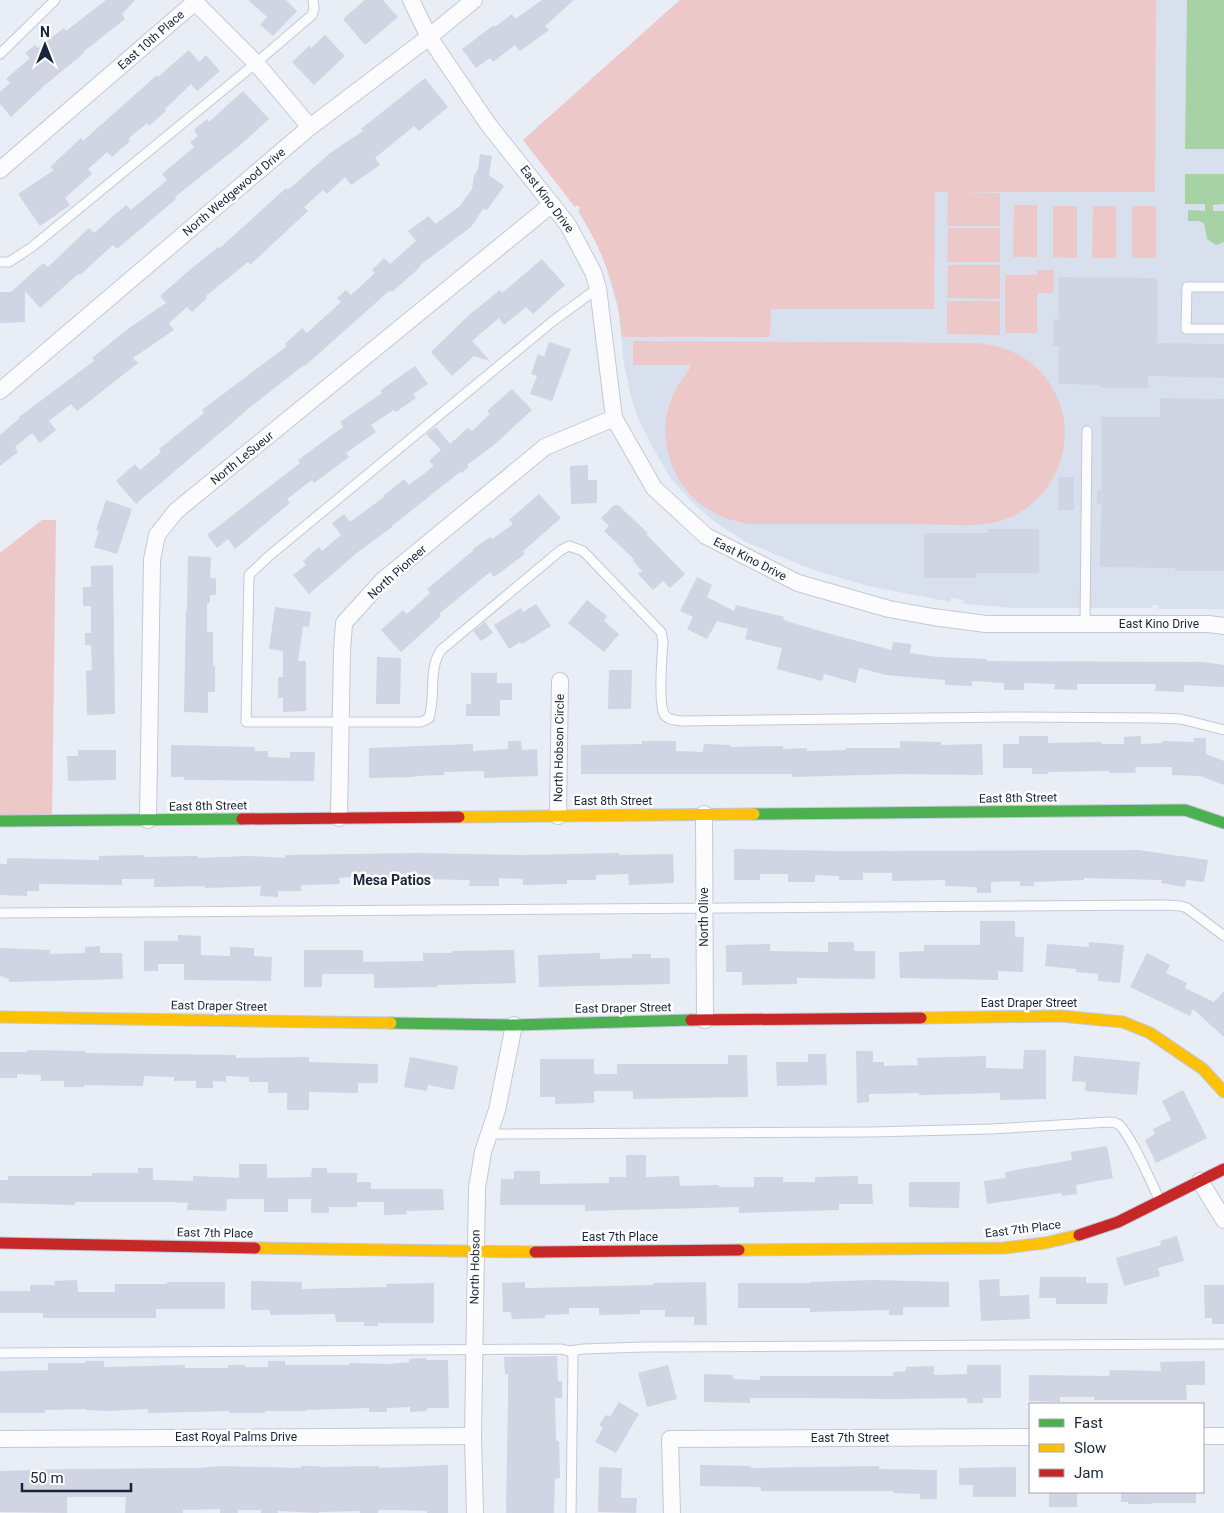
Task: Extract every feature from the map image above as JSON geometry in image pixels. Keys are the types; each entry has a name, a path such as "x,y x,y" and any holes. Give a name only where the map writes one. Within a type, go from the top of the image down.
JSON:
{"street":[{"name":"East Kino Drive","path":"411,0 429,37 488,124 568,225 598,288 614,418 654,488 706,536 798,583 889,609 986,624 1209,624 1224,626"},
{"name":"North Wedgewood Drive","path":"0,391 310,127 429,37 474,0"},
{"name":"East 10th Place","path":"0,170 195,2 256,63 310,127"},
{"name":"North LeSueur","path":"148,820 152,560 157,535 176,511 552,204"},
{"name":"North Pioneer","path":"339,818 344,623 382,581 545,447 614,418"},
{"name":"North Hobson Circle","path":"558,816 560,681"},
{"name":"East 8th Street","path":"0,821 1185,810 1224,823"},
{"name":"North Olive","path":"704,814 705,1020"},
{"name":"East Draper Street","path":"0,1017 514,1024 1061,1016 1123,1022 1150,1033 1203,1069 1224,1092"},
{"name":"North Hobson","path":"474,1513 473,1436 477,1188 483,1152 501,1093 514,1024"},
{"name":"East 7th Place","path":"0,1243 475,1252 1004,1248 1044,1243 1078,1235 1118,1222 1224,1169"},
{"path":"1200,1181 1224,1220"},
{"name":"East Royal Palms Drive","path":"0,1438 473,1436"},
{"path":"1204,1436 1224,1436"},
{"name":"East 7th Street","path":"672,1513 670,1439 1029,1437"}],"lane":[{"path":"0,54 55,0"},
{"path":"0,262 9,262 32,247 256,63 312,15 314,9 312,0"},
{"path":"1224,287 1187,287 1186,329 1224,329"},
{"path":"598,288 553,321 269,556 249,575 246,722 421,722 430,718 435,664 441,650 561,550 569,546 583,551 661,632 661,704 664,715 671,719 682,721 1013,717 1157,718 1181,719 1224,730"},
{"path":"1085,625 1087,431"},
{"path":"0,913 1182,906 1224,936"},
{"path":"490,1134 891,1131 991,1129 1110,1122 1117,1123 1122,1128 1137,1153 1160,1201"},
{"path":"0,1353 474,1349 560,1349 570,1351 654,1347 1224,1344"},
{"path":"570,1351 573,1356 571,1513"}],"shaded area":[{"path":"680,0 1224,0 1224,609 1158,609 1158,605 1152,605 1152,608 1015,608 964,604 963,600 951,598 950,602 868,586 811,569 746,542 715,522 695,505 671,479 638,418 630,394 624,363 618,309 604,261 596,242 578,211 580,208 578,205 575,207 523,140"},
{"path":"680,0 1156,0 1155,192 955,192 1000,193 1000,226 947,226 948,192 935,192 934,309 771,309 770,337 622,337 617,304 608,271 595,240 578,211 580,208 578,205 575,207 523,140"},
{"path":"1187,0 1224,0 1224,149 1185,149"},
{"path":"1185,174 1224,174 1224,204 1213,205 1213,211 1224,211 1224,242 1216,245 1207,239 1204,223 1201,223 1201,221 1188,221 1188,210 1205,211 1205,204 1185,204"},
{"path":"1014,205 1037,205 1037,257 1013,257"},
{"path":"1053,206 1077,206 1077,258 1053,257"},
{"path":"1093,206 1116,206 1116,258 1092,258"},
{"path":"1132,206 1156,206 1156,258 1132,258"},
{"path":"948,228 1000,228 1000,262 947,262"},
{"path":"948,265 1000,265 1000,299 947,298"},
{"path":"1037,270 1054,270 1053,293 1037,293 1037,333 1005,333 1005,275 1037,275"},
{"path":"947,301 1000,301 1000,335 947,334"},
{"path":"633,341 977,343 1002,348 1025,358 1051,385 1063,416 1065,436 1062,455 1055,473 1045,490 1032,504 1015,515 996,522 977,525 956,525 750,524 735,521 711,511 697,501 686,490 677,476 671,461 665,429 667,413 674,393 692,365 633,365"},
{"path":"42,520 56,520 52,821 0,821 0,553"}],"building":[{"path":"106,0 135,0 122,14 125,19 83,52 11,117 0,104 0,92 10,83 6,79 30,58 25,53 35,45 38,48 64,28 66,31"},
{"path":"248,0 286,0 297,11 273,36 260,25 267,17"},
{"path":"365,0 383,0 398,17 365,45 343,19"},
{"path":"542,0 574,0 545,26 549,30 520,51 515,45 493,62 490,58 476,68 462,49 494,25 495,27 512,14 515,19"},
{"path":"325,35 345,56 314,85 292,62 309,46 311,48"},
{"path":"189,50 199,62 206,55 220,71 197,91 191,84 165,109 166,111 149,126 147,123 128,139 130,141 112,157 107,152 88,169 92,174 65,198 70,205 40,226 18,194 54,170 50,167 81,138 83,141 157,75 158,77"},
{"path":"425,78 448,107 419,131 414,126 375,158 380,165 351,185 345,177 327,194 323,190 304,207 308,211 250,265 248,262 206,296 207,298 192,312 187,307 169,323 174,330 133,358 138,363 77,411 71,404 49,421 56,430 40,443 32,433 15,447 18,452 0,466 0,435 19,417 94,361 92,358 129,328 166,303 160,296 186,273 218,247 220,248 286,188 288,190 330,153 363,131 361,129"},
{"path":"243,91 269,119 239,146 175,197 176,199 117,249 113,245 40,308 25,291 25,322 0,323 0,292 11,292 43,263 48,267 89,228 94,233 126,205 131,210 167,180 162,174 194,147 190,142 198,136 194,130 207,119 209,122"},
{"path":"480,154 492,156 489,175 504,186 487,210 483,209 471,227 419,266 392,292 390,290 305,366 253,405 136,504 116,481 135,464 140,470 161,452 159,449 204,413 202,410 287,346 285,344 302,328 307,333 341,302 337,298 346,290 351,295 375,273 372,270 384,258 390,264 416,241 408,231 429,216 435,224 460,206 472,189"},
{"path":"542,259 565,285 533,314 526,307 504,325 499,318 472,341 490,361 474,356 452,376 431,352 469,315 500,290 502,293"},
{"path":"1059,277 1157,278 1157,343 1224,344 1224,378 1148,376 1148,388 1100,388 1100,385 1059,384 1059,346 1053,346 1053,319 1059,319"},
{"path":"549,342 571,349 552,401 530,394 537,376 531,374 538,354 544,357"},
{"path":"415,366 428,384 413,394 416,398 396,412 394,410 371,425 376,432 346,453 349,457 314,483 312,480 287,499 290,503 235,549 228,539 217,548 207,535 300,463 298,460 343,427 340,422 382,393 381,390"},
{"path":"512,389 532,410 494,445 467,465 469,467 460,472 358,552 309,594 293,575 306,565 303,561 319,547 322,551 341,535 332,523 344,514 350,522 384,497 404,479 409,485 434,466 429,461 441,450 426,434 436,427 450,444 468,428 472,431 490,414 487,411"},
{"path":"1160,398 1224,399 1224,571 1175,571 1175,568 1100,567 1101,504 1097,504 1097,490 1101,490 1101,417 1160,417"},
{"path":"588,465 588,480 597,480 597,503 571,504 570,466"},
{"path":"1059,477 1074,477 1074,510 1058,510"},
{"path":"539,494 561,518 523,551 525,554 494,577 490,572 439,614 441,616 401,652 381,630 403,610 407,614 430,593 427,589 473,549 490,537 492,539 513,524 509,520"},
{"path":"106,500 132,509 117,554 94,547 99,531 96,530"},
{"path":"614,505 618,505 648,533 646,534 685,574 670,588 663,581 653,590 638,574 642,571 633,561 634,559 604,531 609,526 601,518"},
{"path":"988,529 1039,529 1039,573 976,573 976,578 924,578 924,533 988,533"},
{"path":"188,556 211,557 210,578 216,578 216,595 210,595 210,603 207,603 207,632 213,632 213,666 215,666 215,692 208,692 208,713 184,712"},
{"path":"113,565 115,714 87,715 86,671 92,670 91,645 85,645 85,633 91,633 91,606 83,606 83,587 91,587 91,566"},
{"path":"697,577 712,585 707,597 734,611 736,605 784,617 783,620 892,650 893,642 911,644 910,653 938,657 987,659 987,661 1203,662 1224,665 1224,687 1184,685 1184,692 1155,691 1156,684 1077,684 1077,690 1054,689 1055,684 1024,683 1024,690 1004,690 1004,683 972,681 972,686 945,685 945,680 886,675 859,668 856,683 824,674 822,681 777,669 782,648 745,639 748,629 717,621 707,639 687,629 693,617 680,611"},
{"path":"587,600 607,616 604,621 619,634 604,652 568,623"},
{"path":"536,604 551,626 522,644 520,642 509,649 494,625 521,608 523,612"},
{"path":"275,607 311,612 309,627 303,626 298,661 306,661 306,711 283,712 283,698 278,698 278,677 283,677 283,651 269,649"},
{"path":"485,622 493,633 481,641 473,631"},
{"path":"377,657 401,658 400,704 376,704"},
{"path":"609,670 632,670 631,709 608,709"},
{"path":"471,673 497,673 497,683 512,683 512,700 500,700 500,716 466,716 466,704 471,704"},
{"path":"1019,736 1048,736 1048,743 1102,742 1102,744 1124,744 1124,737 1141,736 1141,744 1162,743 1162,741 1194,742 1194,738 1206,738 1206,754 1224,761 1224,785 1200,776 1172,775 1172,767 1135,767 1136,773 1109,773 1109,771 1048,772 1048,774 1032,774 1032,768 1003,768 1003,744 1019,744"},
{"path":"508,741 521,741 522,750 537,749 538,776 484,778 484,771 444,772 444,775 415,777 369,778 369,748 473,744 473,751 508,749"},
{"path":"642,741 676,741 676,751 703,752 704,744 730,745 730,747 783,746 783,749 807,748 807,751 846,750 846,748 900,748 900,741 941,742 941,745 982,744 983,775 899,774 792,777 792,774 581,774 581,745 642,744"},
{"path":"171,745 255,747 255,751 268,751 268,757 290,758 290,752 315,752 314,781 184,780 184,777 171,777"},
{"path":"78,750 116,750 116,780 68,781 67,756 78,756"},
{"path":"734,849 839,851 1138,850 1208,860 1204,882 1186,880 1185,887 1161,883 1162,880 1084,878 1084,880 1034,882 1034,886 1020,886 1020,881 991,882 991,893 977,893 977,887 945,886 945,880 892,881 892,873 863,873 863,880 839,880 839,876 815,875 815,882 788,882 788,874 760,874 760,880 734,880"},
{"path":"417,853 522,855 673,854 674,883 629,885 628,874 596,875 596,880 567,880 567,884 523,885 523,879 499,878 499,886 469,886 470,880 413,879 413,885 365,887 364,876 339,878 340,884 301,885 301,891 278,891 278,897 260,896 261,886 154,887 154,879 122,879 122,885 39,884 39,891 27,891 27,896 0,895 0,864 7,864 7,858 99,860 99,856 144,855 144,857 198,856 198,858 249,856 285,858 285,855"},
{"path":"980,921 1015,921 1015,937 1024,937 1023,972 998,971 998,980 900,978 899,952 924,951 924,945 980,945"},
{"path":"178,935 201,936 201,955 230,956 230,947 254,948 254,956 272,957 271,981 184,980 184,964 158,964 158,971 144,971 144,941 178,941"},
{"path":"828,942 854,942 854,951 875,951 875,979 797,978 797,984 742,985 742,972 726,972 726,945 770,944 770,951 828,952"},
{"path":"1089,942 1124,945 1120,983 1098,981 1098,974 1076,972 1076,969 1045,966 1047,944 1089,947"},
{"path":"100,946 100,953 122,953 123,979 9,982 9,979 0,976 0,948 50,950 50,954 85,953 85,947"},
{"path":"304,950 363,950 363,962 423,961 423,953 514,950 516,983 374,988 374,974 322,974 322,987 304,987"},
{"path":"600,953 600,959 632,958 632,954 651,954 651,958 670,958 670,984 539,987 538,955"},
{"path":"1147,953 1170,965 1166,973 1187,983 1185,988 1214,1002 1224,991 1224,1037 1193,1009 1190,1016 1130,987"},
{"path":"27,1050 85,1051 85,1053 236,1055 236,1058 309,1057 309,1062 378,1064 378,1083 358,1083 358,1093 309,1092 309,1110 287,1110 287,1093 268,1093 268,1082 249,1082 249,1077 226,1076 226,1082 213,1081 213,1088 196,1088 196,1081 174,1081 174,1077 144,1076 143,1086 84,1085 84,1087 64,1087 64,1081 41,1081 41,1075 17,1074 17,1078 0,1078 0,1052 27,1052"},
{"path":"1024,1050 1046,1050 1046,1099 1000,1100 1000,1093 869,1094 869,1102 857,1103 856,1051 873,1051 873,1062 884,1062 884,1066 918,1065 917,1058 986,1056 986,1068 1023,1069"},
{"path":"808,1054 826,1054 827,1085 777,1086 776,1062 808,1062"},
{"path":"728,1055 747,1055 748,1097 633,1099 633,1091 594,1091 594,1103 555,1104 555,1097 540,1097 540,1059 594,1059 594,1074 617,1074 617,1064 728,1064"},
{"path":"1074,1056 1140,1062 1137,1095 1085,1091 1086,1082 1072,1081"},
{"path":"410,1057 458,1066 454,1090 428,1085 427,1091 404,1087"},
{"path":"1183,1090 1207,1138 1156,1163 1145,1140 1155,1134 1153,1129 1171,1120 1162,1101"},
{"path":"1107,1146 1113,1178 1076,1185 1077,1194 1062,1196 1061,1193 987,1204 984,1181 1006,1178 1005,1172 1072,1160 1071,1152"},
{"path":"626,1155 646,1155 646,1177 679,1176 680,1186 719,1185 719,1187 754,1187 754,1177 783,1177 783,1182 815,1182 815,1177 858,1176 858,1184 872,1184 873,1204 839,1204 839,1210 739,1213 739,1207 585,1211 585,1205 500,1205 501,1179 514,1179 514,1171 540,1171 540,1184 609,1183 609,1177 626,1177"},
{"path":"239,1164 267,1164 267,1178 311,1177 312,1168 327,1168 327,1173 357,1173 357,1182 371,1182 371,1189 443,1189 444,1210 406,1211 407,1214 384,1215 384,1202 357,1202 357,1207 329,1207 329,1213 311,1213 311,1199 288,1199 288,1212 264,1212 264,1199 227,1199 226,1211 187,1210 188,1203 172,1202 75,1202 75,1205 0,1203 0,1180 8,1180 8,1176 92,1176 92,1173 138,1173 138,1168 153,1168 153,1180 193,1181 193,1176 239,1178"},
{"path":"909,1182 960,1182 959,1208 909,1207"},
{"path":"1177,1236 1184,1261 1158,1268 1160,1276 1124,1286 1116,1258 1161,1245 1160,1241"},
{"path":"1040,1277 1086,1277 1086,1283 1108,1283 1107,1304 1056,1304 1056,1298 1039,1298"},
{"path":"999,1279 1000,1296 1029,1295 1030,1319 981,1321 979,1280"},
{"path":"77,1280 78,1292 115,1292 115,1284 225,1282 225,1309 156,1309 156,1318 43,1318 43,1313 0,1313 0,1291 30,1291 30,1285 55,1285 54,1281"},
{"path":"874,1280 949,1282 949,1307 903,1307 903,1315 889,1315 889,1310 810,1312 810,1308 738,1308 738,1283 810,1283"},
{"path":"251,1281 302,1282 302,1289 387,1287 386,1284 434,1283 434,1323 378,1323 378,1326 364,1326 364,1322 336,1322 335,1314 270,1315 270,1310 251,1310"},
{"path":"525,1282 525,1288 706,1282 707,1325 694,1325 694,1317 665,1317 665,1310 640,1310 640,1314 599,1315 599,1308 569,1308 569,1314 545,1315 545,1318 512,1319 511,1312 503,1312 502,1283"},
{"path":"1204,1285 1224,1285 1224,1324 1212,1324 1212,1318 1205,1318"},
{"path":"557,1356 558,1381 562,1381 562,1398 555,1398 556,1441 559,1441 560,1478 555,1479 554,1513 506,1513 508,1374 505,1374 504,1357"},
{"path":"426,1358 426,1360 448,1360 449,1408 427,1408 427,1411 410,1412 410,1407 387,1408 387,1412 369,1412 369,1408 265,1411 265,1413 229,1413 229,1411 148,1413 148,1409 109,1411 86,1409 45,1410 45,1413 0,1413 0,1371 48,1370 48,1363 104,1361 104,1367 185,1365 185,1368 228,1368 228,1365 268,1367 268,1361 285,1361 285,1365 349,1365 349,1363 389,1364 409,1362 409,1359"},
{"path":"1205,1361 1205,1385 1186,1385 1187,1400 1094,1400 1094,1397 1060,1397 1060,1402 1029,1401 1029,1375 1109,1376 1110,1370 1161,1371 1160,1362"},
{"path":"668,1365 677,1399 647,1407 638,1373"},
{"path":"967,1365 1001,1365 1001,1398 983,1398 983,1403 967,1403 967,1398 750,1398 750,1403 704,1402 704,1374 733,1375 733,1379 760,1380 760,1376 893,1376 893,1372 906,1371 906,1367 934,1366 934,1375 967,1374"},
{"path":"619,1402 639,1414 616,1453 595,1442 603,1428 599,1425 606,1415 610,1417"},
{"path":"448,1465 448,1513 378,1510 378,1513 360,1513 360,1511 319,1513 278,1511 278,1513 261,1513 261,1510 238,1510 238,1513 220,1513 220,1509 183,1510 183,1513 125,1513 126,1497 67,1497 67,1513 0,1512 0,1471 221,1466 301,1468 301,1466 379,1466 379,1468"},
{"path":"700,1465 751,1466 751,1468 879,1466 879,1469 937,1470 937,1499 920,1499 920,1494 893,1493 893,1491 761,1491 761,1487 700,1486"},
{"path":"599,1467 622,1468 621,1498 637,1498 636,1513 598,1512"},
{"path":"1016,1467 1016,1497 973,1497 973,1485 959,1485 959,1468"},
{"path":"1049,1493 1077,1493 1077,1507 1049,1507"},
{"path":"1121,1493 1196,1493 1196,1503 1128,1504 1128,1502 1121,1502"}],"traffic: fast":[{"path":"754,814 1185,810 1224,823"},
{"path":"0,821 242,819"},
{"path":"391,1023 514,1025 691,1020"}],"traffic: slow":[{"path":"459,817 754,814"},
{"path":"921,1018 1061,1016 1123,1022 1150,1033 1203,1069 1224,1092"},
{"path":"0,1017 391,1023"},
{"path":"739,1250 1004,1248 1045,1243 1079,1235"},
{"path":"255,1248 535,1252"}],"traffic: jam":[{"path":"242,819 459,817"},
{"path":"691,1020 921,1018"},
{"path":"1079,1235 1118,1222 1224,1169"},
{"path":"0,1243 255,1248"},
{"path":"535,1252 739,1250"}],"district":[{"name":"Mesa Patios","path":"392,880"}]}
